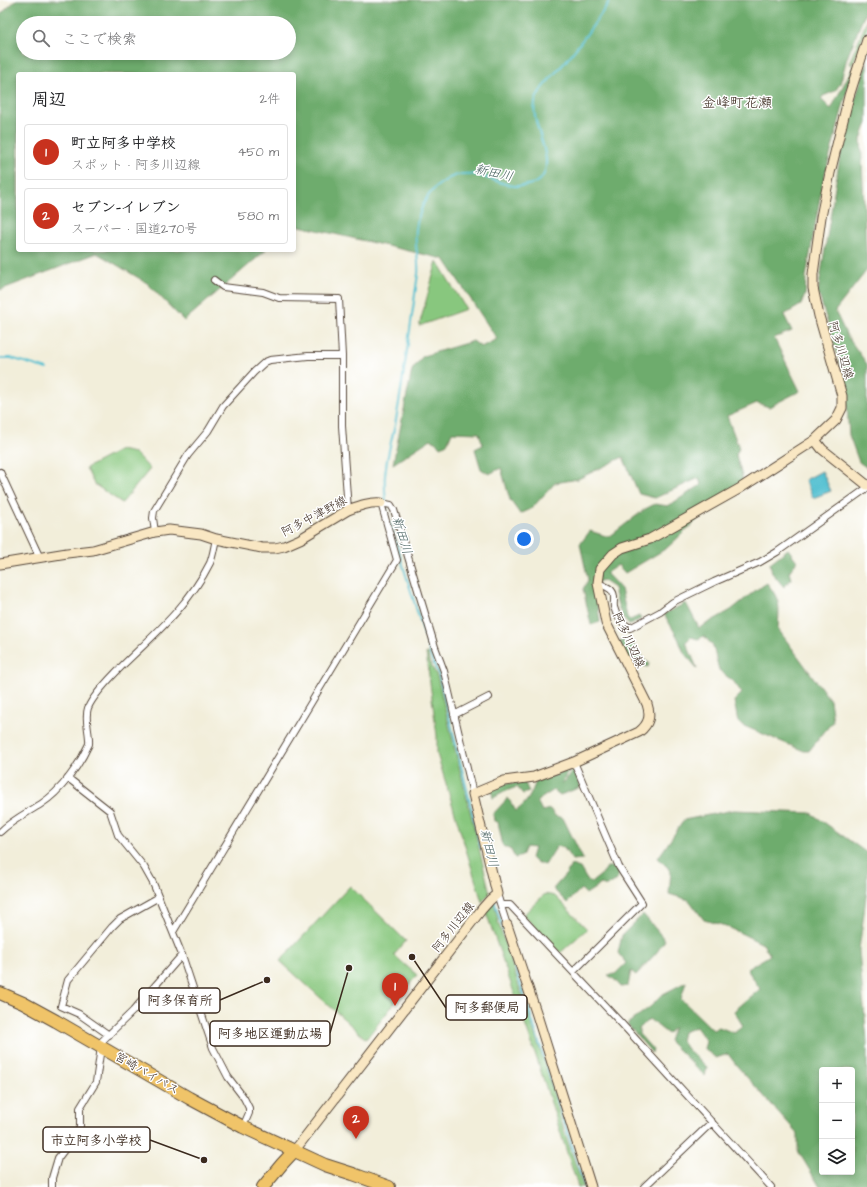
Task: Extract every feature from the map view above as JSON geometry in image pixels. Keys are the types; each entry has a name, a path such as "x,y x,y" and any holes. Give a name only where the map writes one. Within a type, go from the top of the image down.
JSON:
{"highway":[{"name":"宮崎バイパス","path":"0,993 23,1003 243,1127 325,1165 388,1187"},
{"path":"263,1187 295,1150"}],"main road":[{"name":"阿多川辺線","path":"473,794 504,781 534,777 574,762 639,732 647,725 649,714 647,704 606,623 598,583 600,569 613,554 622,548 650,539 739,489 815,440 836,420 842,408 842,396 818,316 813,288 813,274 821,217 832,166 849,96 867,40"},
{"path":"815,440 822,449 867,484"},
{"name":"阿多中津野線","path":"0,564 93,550 155,532 169,530 201,534 216,539 262,548 275,548 300,539 348,510 371,503 384,504"},
{"path":"473,794 495,896"},
{"name":"阿多川辺線","path":"295,1150 495,896"},
{"path":"507,925 541,1026 591,1187"}],"street":[{"path":"214,280 223,287 263,292 279,298 339,299 342,356 342,426 348,510"},
{"path":"155,532 152,518 154,511 167,488 188,455 208,431 223,406 254,372 265,362 270,360 308,356 342,356"},
{"path":"0,472 40,558"},
{"path":"598,583 611,590 614,594 614,608 618,617 630,628 660,612 673,602 777,552 867,488"},
{"path":"173,932 397,560 384,504 391,505 394,510 435,647 444,671 473,794"},
{"path":"0,832 15,820 50,797 68,778 88,744 87,714 89,705 116,673 168,623 188,600 211,562 216,539"},
{"path":"454,715 489,697"},
{"path":"574,762 619,867 642,903 574,972"},
{"path":"68,778 110,811 118,835 144,866 153,883 182,955 213,1048 228,1077 244,1098 249,1108 249,1112 243,1127"},
{"path":"495,896 501,905 507,925"},
{"path":"109,1035 79,1014 61,1006 68,980 120,919 159,897"},
{"path":"501,905 510,905 574,972 771,1187"},
{"path":"52,1187 52,1178 58,1158 78,1133 80,1127 80,1108 96,1082 100,1046 182,955"},
{"path":"644,1187 712,1122"}],"green space":[{"path":"16,0 867,0 867,8 847,58 840,84 835,91 823,96 821,99 831,109 854,65 822,186 806,277 805,295 801,305 784,315 792,331 774,338 800,391 769,407 757,403 727,416 739,448 736,455 743,480 667,548 625,573 618,565 606,573 621,589 627,617 630,620 639,616 641,619 629,625 621,613 614,588 602,580 595,584 600,622 591,625 583,589 588,580 580,544 590,531 609,537 645,509 655,504 668,506 701,485 699,478 655,498 639,494 623,457 578,479 555,483 531,509 520,514 510,500 501,468 489,474 481,469 475,449 483,445 479,433 452,432 447,444 441,447 431,439 393,464 412,370 423,356 473,341 481,347 497,339 444,259 296,225 296,72 16,72 16,252 264,252 184,321 147,283 97,253 0,290 0,15"},
{"path":"867,20 867,28 852,65 849,63"},
{"path":"867,60 867,123 861,139 867,270 835,311 847,336 867,364 867,468 859,462 849,435 845,378 818,292 842,144"},
{"path":"437,261 466,309 419,326"},
{"path":"120,450 135,453 150,469 122,503 94,484 86,468"},
{"path":"788,549 797,561 789,572 791,579 784,587 772,573 770,563"},
{"path":"767,583 777,600 779,615 778,629 830,700 833,721 809,751 804,751 744,726 738,722 734,701 742,693 734,682 719,670 713,646 704,636 698,639 691,637 686,642 697,668 684,653 678,638 664,614 686,603 699,628 731,610"},
{"path":"630,639 644,660 649,663 648,667 636,663 625,653 619,642"},
{"path":"426,653 428,653 429,661 437,676 490,893 482,902 437,754 437,736"},
{"path":"574,768 581,787 560,795 554,790 537,801 542,811 550,809 555,816 563,818 583,859 572,860 564,848 557,846 545,865 536,863 531,858 534,848 526,847 522,856 515,858 511,850 503,846 498,822 494,821 493,814 508,798 516,811 529,798 536,781 569,770 561,784 566,780"},
{"path":"506,783 525,783 529,792 523,794 517,787 493,798 491,789"},
{"path":"733,810 811,813 867,853 867,890 859,950 867,1042 867,1187 820,1187 798,1151 798,1134 728,1054 716,1058 704,1049 706,1041 696,1027 683,1032 681,1040 687,1049 707,1067 705,1076 669,1041 674,1027 668,1034 649,1019 639,1029 639,1034 653,1050 652,1053 627,1024 650,1007 663,994 686,982 681,999 713,1030 719,1027 734,1033 743,1026 734,1011 760,989 747,969 770,955 763,944 726,926 704,920 689,900 669,894 671,871 658,858 684,820"},
{"path":"571,865 580,868 587,880 592,882 602,874 607,867 616,867 619,872 617,880 607,886 601,884 586,894 581,889 567,903 553,889 567,873"},
{"path":"350,886 406,941 394,955 417,975 366,1039 280,961"},
{"path":"545,894 555,896 587,929 560,953 523,915"},
{"path":"494,903 499,925 583,1187 578,1187 535,1053 487,915 487,908"},
{"path":"643,914 665,940 657,952 636,975 631,971 628,986 621,987 608,975 615,974 626,963 618,953 622,935"}],"water":[{"path":"822,471 831,491 813,498 805,480"}],"waterway":[{"name":"新田川","path":"387,515 385,485 386,468 388,453 396,422 418,274 416,233 422,208 426,199 435,188 456,175 478,175 513,186 528,185 540,180 545,172 546,163 535,112 535,103 539,92 589,32 610,0"},
{"path":"0,358 11,358 47,369"},
{"name":"新田川","path":"390,523 432,660 439,675 481,848"},
{"name":"新田川","path":"494,900 585,1187"}],"place":[{"name":"阿多郵便局","path":"412,957"},
{"name":"阿多地区運動広場","path":"349,968"},
{"name":"阿多保育所","path":"267,980"},
{"name":"町立阿多中学校","path":"395,1006"},
{"name":"セブン-イレブン","path":"356,1139"},
{"name":"市立阿多小学校","path":"204,1160"}],"district":[{"name":"金峰町花瀬","path":"737,102"}]}
